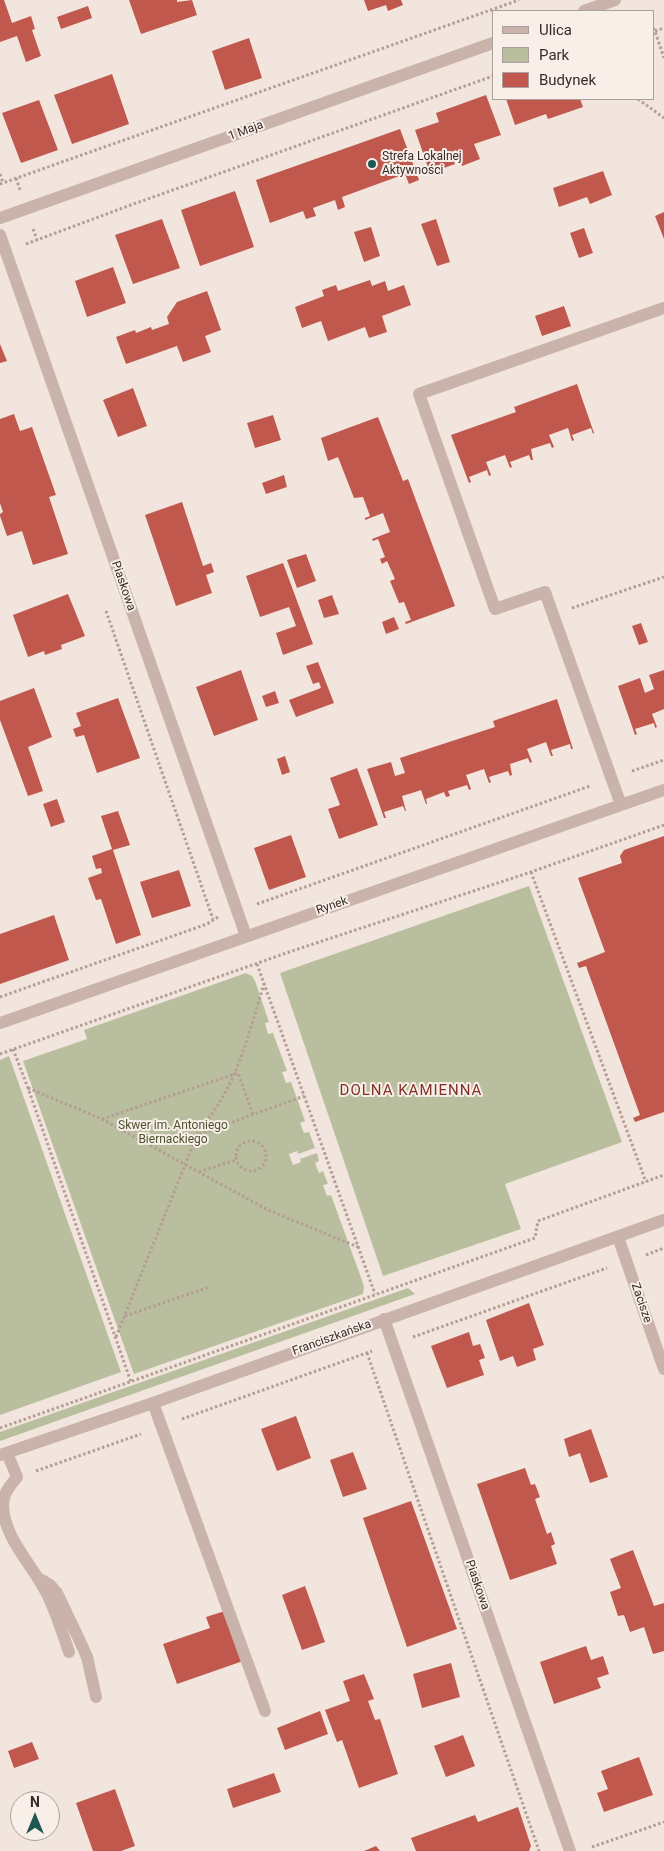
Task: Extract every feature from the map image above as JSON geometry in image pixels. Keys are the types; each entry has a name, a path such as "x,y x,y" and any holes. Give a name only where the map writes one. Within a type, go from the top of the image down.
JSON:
{"street":[{"path":"587,10 615,0"},
{"name":"1 Maja","path":"0,218 492,43"},
{"name":"Piaskowa","path":"0,235 246,936"},
{"path":"622,805 545,592 495,609 420,394 664,308"},
{"name":"Rynek","path":"0,1023 664,790"},
{"name":"Franciszkańska","path":"4,1454 153,1403 664,1220"},
{"name":"Zacisze","path":"618,1237 664,1368"},
{"name":"Piaskowa","path":"384,1319 570,1851"},
{"path":"153,1403 265,1712"},
{"path":"4,1454 17,1477 6,1492 3,1502 8,1529 16,1545 38,1578 60,1624 69,1652"},
{"path":"38,1578 50,1585 57,1593 87,1657 96,1697"}],"path":[{"path":"0,174 2,183 519,0"},
{"path":"664,28 654,29 664,58"},
{"path":"6,252 128,206 492,76"},
{"path":"639,100 664,118"},
{"path":"0,997 207,924 213,919 236,910 271,900 664,760"},
{"path":"0,1054 664,825"},
{"path":"531,872 646,1182"},
{"path":"257,964 375,1294"},
{"path":"116,1337 197,1135 222,1099 234,1074 246,1043 264,983"},
{"path":"13,1049 131,1382"},
{"path":"102,1119 238,1072 253,1114"},
{"path":"28,1088 102,1119 268,1210 358,1247"},
{"path":"197,1135 304,1096"},
{"path":"247,1141 258,1142 265,1149 264,1164 251,1172 242,1168 236,1160 236,1150 247,1141"},
{"path":"198,1172 236,1160"},
{"path":"0,1428 535,1238 538,1221 664,1175"},
{"path":"17,1477 664,1248"},
{"path":"125,1316 209,1286"},
{"path":"367,1353 539,1851"},
{"path":"591,1847 664,1822"}],"green space":[{"path":"529,886 622,1142 505,1184 521,1229 383,1276 280,973"},
{"name":"Skwer im. Antoniego Biernackiego","path":"246,973 252,976 255,981 269,1022 265,1023 268,1034 273,1033 287,1071 282,1072 286,1083 291,1082 305,1121 300,1123 304,1133 309,1132 315,1148 298,1154 297,1151 289,1154 293,1165 301,1162 300,1159 317,1153 319,1161 315,1163 319,1173 323,1171 328,1184 323,1185 327,1196 331,1195 364,1286 363,1294 134,1374 23,1061 87,1039 84,1030"},
{"path":"9,1056 121,1372 0,1415 0,1060"},
{"path":"408,1288 415,1294 0,1441 0,1432"}],"building":[{"path":"0,0 4,0 12,23 31,16 35,29 32,30 41,56 26,62 17,36 0,42"},
{"path":"129,0 177,0 177,2 192,0 197,15 141,34"},
{"path":"364,0 401,0 403,5 388,11 386,5 368,11"},
{"path":"88,6 92,18 61,29 57,17"},
{"path":"249,38 262,78 225,90 212,51"},
{"path":"112,74 129,124 72,144 54,95"},
{"path":"486,95 501,135 474,144 480,159 462,166 456,150 451,152 455,164 430,173 415,130 439,122 436,113"},
{"path":"39,100 58,150 21,163 2,113"},
{"path":"506,100 580,100 583,107 548,119 546,114 515,125"},
{"path":"400,129 419,180 409,184 405,174 342,197 345,207 338,210 335,200 313,208 316,216 306,219 303,211 270,223 256,180"},
{"path":"603,171 612,195 590,204 587,197 559,207 553,188"},
{"path":"235,191 254,247 200,266 181,210"},
{"path":"664,212 664,239 655,216"},
{"path":"162,219 180,268 133,284 115,235"},
{"path":"436,219 450,262 437,266 421,224"},
{"path":"371,227 380,256 364,262 354,232"},
{"path":"584,228 593,253 579,258 570,233"},
{"path":"113,267 126,303 87,317 75,281"},
{"path":"370,280 372,286 385,281 388,291 404,285 411,305 382,316 387,332 369,338 365,327 328,341 321,321 302,328 295,307 324,296 322,290 336,285 338,291"},
{"path":"207,291 221,330 205,336 211,352 183,362 177,346 126,364 116,337 135,330 136,333 151,327 152,330 169,324 167,317 177,302"},
{"path":"564,306 571,326 542,336 535,316"},
{"path":"0,344 7,361 0,363"},
{"path":"577,384 593,434 591,428 572,435 574,440 572,441 568,428 549,435 554,447 552,448 550,443 531,449 533,460 531,460 529,455 510,462 512,467 510,468 505,455 486,462 491,475 489,476 487,470 469,477 471,482 469,483 451,435 516,412 514,407"},
{"path":"133,388 147,426 118,437 103,400"},
{"path":"14,414 20,431 32,427 56,495 49,497 68,554 33,565 22,531 7,536 0,516 3,512 0,503 0,419"},
{"path":"273,415 281,440 255,448 247,423"},
{"path":"378,417 403,481 408,479 455,606 406,624 405,622 411,620 404,602 399,603 390,581 395,579 387,561 382,564 380,559 385,557 378,539 373,541 372,539 390,532 383,513 365,520 365,518 370,516 363,497 354,498 338,457 328,461 321,438"},
{"path":"284,475 287,487 266,494 262,483"},
{"path":"182,502 203,566 211,563 214,572 206,575 212,593 176,606 145,515"},
{"path":"306,554 316,581 297,588 287,560"},
{"path":"283,563 313,644 283,655 276,633 296,626 289,607 260,617 246,576"},
{"path":"68,594 85,636 61,645 62,649 45,655 44,651 28,657 13,615"},
{"path":"332,595 339,614 324,618 318,600"},
{"path":"394,617 399,629 386,634 382,622"},
{"path":"641,623 648,642 639,645 632,626"},
{"path":"318,662 334,703 296,717 289,700 321,688 319,682 313,684 306,666"},
{"path":"241,670 258,720 214,736 196,687"},
{"path":"664,670 664,709 652,714 657,727 655,728 654,723 635,729 637,734 635,735 618,686 640,678 645,693 654,689 649,675"},
{"path":"34,688 52,737 28,747 43,791 28,796 0,720 0,701"},
{"path":"275,691 279,703 266,707 262,696"},
{"path":"118,698 140,758 97,773 84,735 76,737 73,729 81,726 76,713"},
{"path":"557,699 573,749 571,749 570,744 551,750 553,756 551,756 546,742 527,749 532,762 530,763 528,758 510,764 512,775 510,776 508,771 489,777 491,782 489,783 484,769 466,775 471,789 469,790 467,785 448,791 450,796 446,797 444,792 426,799 427,804 421,790 402,796 406,811 403,806 384,812 386,818 384,818 367,769 391,762 395,776 405,773 400,758 495,727 493,721"},
{"path":"285,756 290,772 282,775 277,759"},
{"path":"357,768 378,825 339,839 328,809 340,805 330,778"},
{"path":"57,799 65,822 51,827 43,804"},
{"path":"118,811 130,845 113,850 141,935 116,944 101,899 96,900 88,878 102,873 101,868 96,869 92,856 112,849 101,816"},
{"path":"291,835 306,877 269,890 254,848"},
{"path":"664,836 664,1112 635,1122 633,1118 640,1115 586,966 579,968 577,963 605,952 578,878 622,863 620,856 624,850"},
{"path":"179,870 191,906 152,918 140,882"},
{"path":"54,915 69,960 0,984 0,934"},
{"path":"529,1303 544,1345 533,1349 536,1360 517,1367 513,1356 500,1361 486,1320"},
{"path":"469,1332 473,1346 480,1344 485,1358 479,1360 484,1375 447,1388 431,1346"},
{"path":"296,1416 311,1458 277,1471 261,1429"},
{"path":"591,1429 608,1477 590,1483 580,1453 569,1457 564,1439"},
{"path":"353,1452 367,1489 343,1497 330,1460"},
{"path":"525,1468 531,1485 535,1484 540,1497 535,1499 547,1534 551,1532 555,1544 551,1546 557,1564 510,1580 477,1484"},
{"path":"411,1501 457,1629 407,1647 363,1518"},
{"path":"633,1550 654,1606 664,1603 664,1651 653,1654 644,1627 630,1632 624,1615 618,1616 610,1592 621,1588 610,1559"},
{"path":"305,1586 325,1642 302,1650 282,1595"},
{"path":"225,1611 243,1661 177,1684 163,1644 210,1628 206,1617"},
{"path":"586,1646 591,1660 603,1656 609,1674 597,1678 601,1688 554,1704 540,1662"},
{"path":"451,1663 460,1697 422,1708 413,1674"},
{"path":"364,1674 374,1699 368,1701 375,1720 380,1719 398,1774 359,1788 342,1740 337,1742 325,1710 350,1701 343,1681"},
{"path":"320,1711 328,1734 285,1750 277,1728"},
{"path":"463,1735 475,1766 446,1777 434,1746"},
{"path":"32,1742 39,1759 14,1768 8,1751"},
{"path":"639,1757 653,1795 604,1812 597,1793 608,1789 601,1771"},
{"path":"274,1773 281,1792 233,1808 227,1789"},
{"path":"115,1789 135,1846 121,1851 93,1851 76,1803"},
{"path":"518,1807 531,1846 529,1851 416,1851 411,1838 475,1815 478,1822"},
{"path":"376,1846 380,1851 364,1851"}],"place":[{"name":"Strefa Lokalnej Aktywności","path":"372,164"}],"district":[{"name":"DOLNA KAMIENNA","path":"411,1091"}]}
